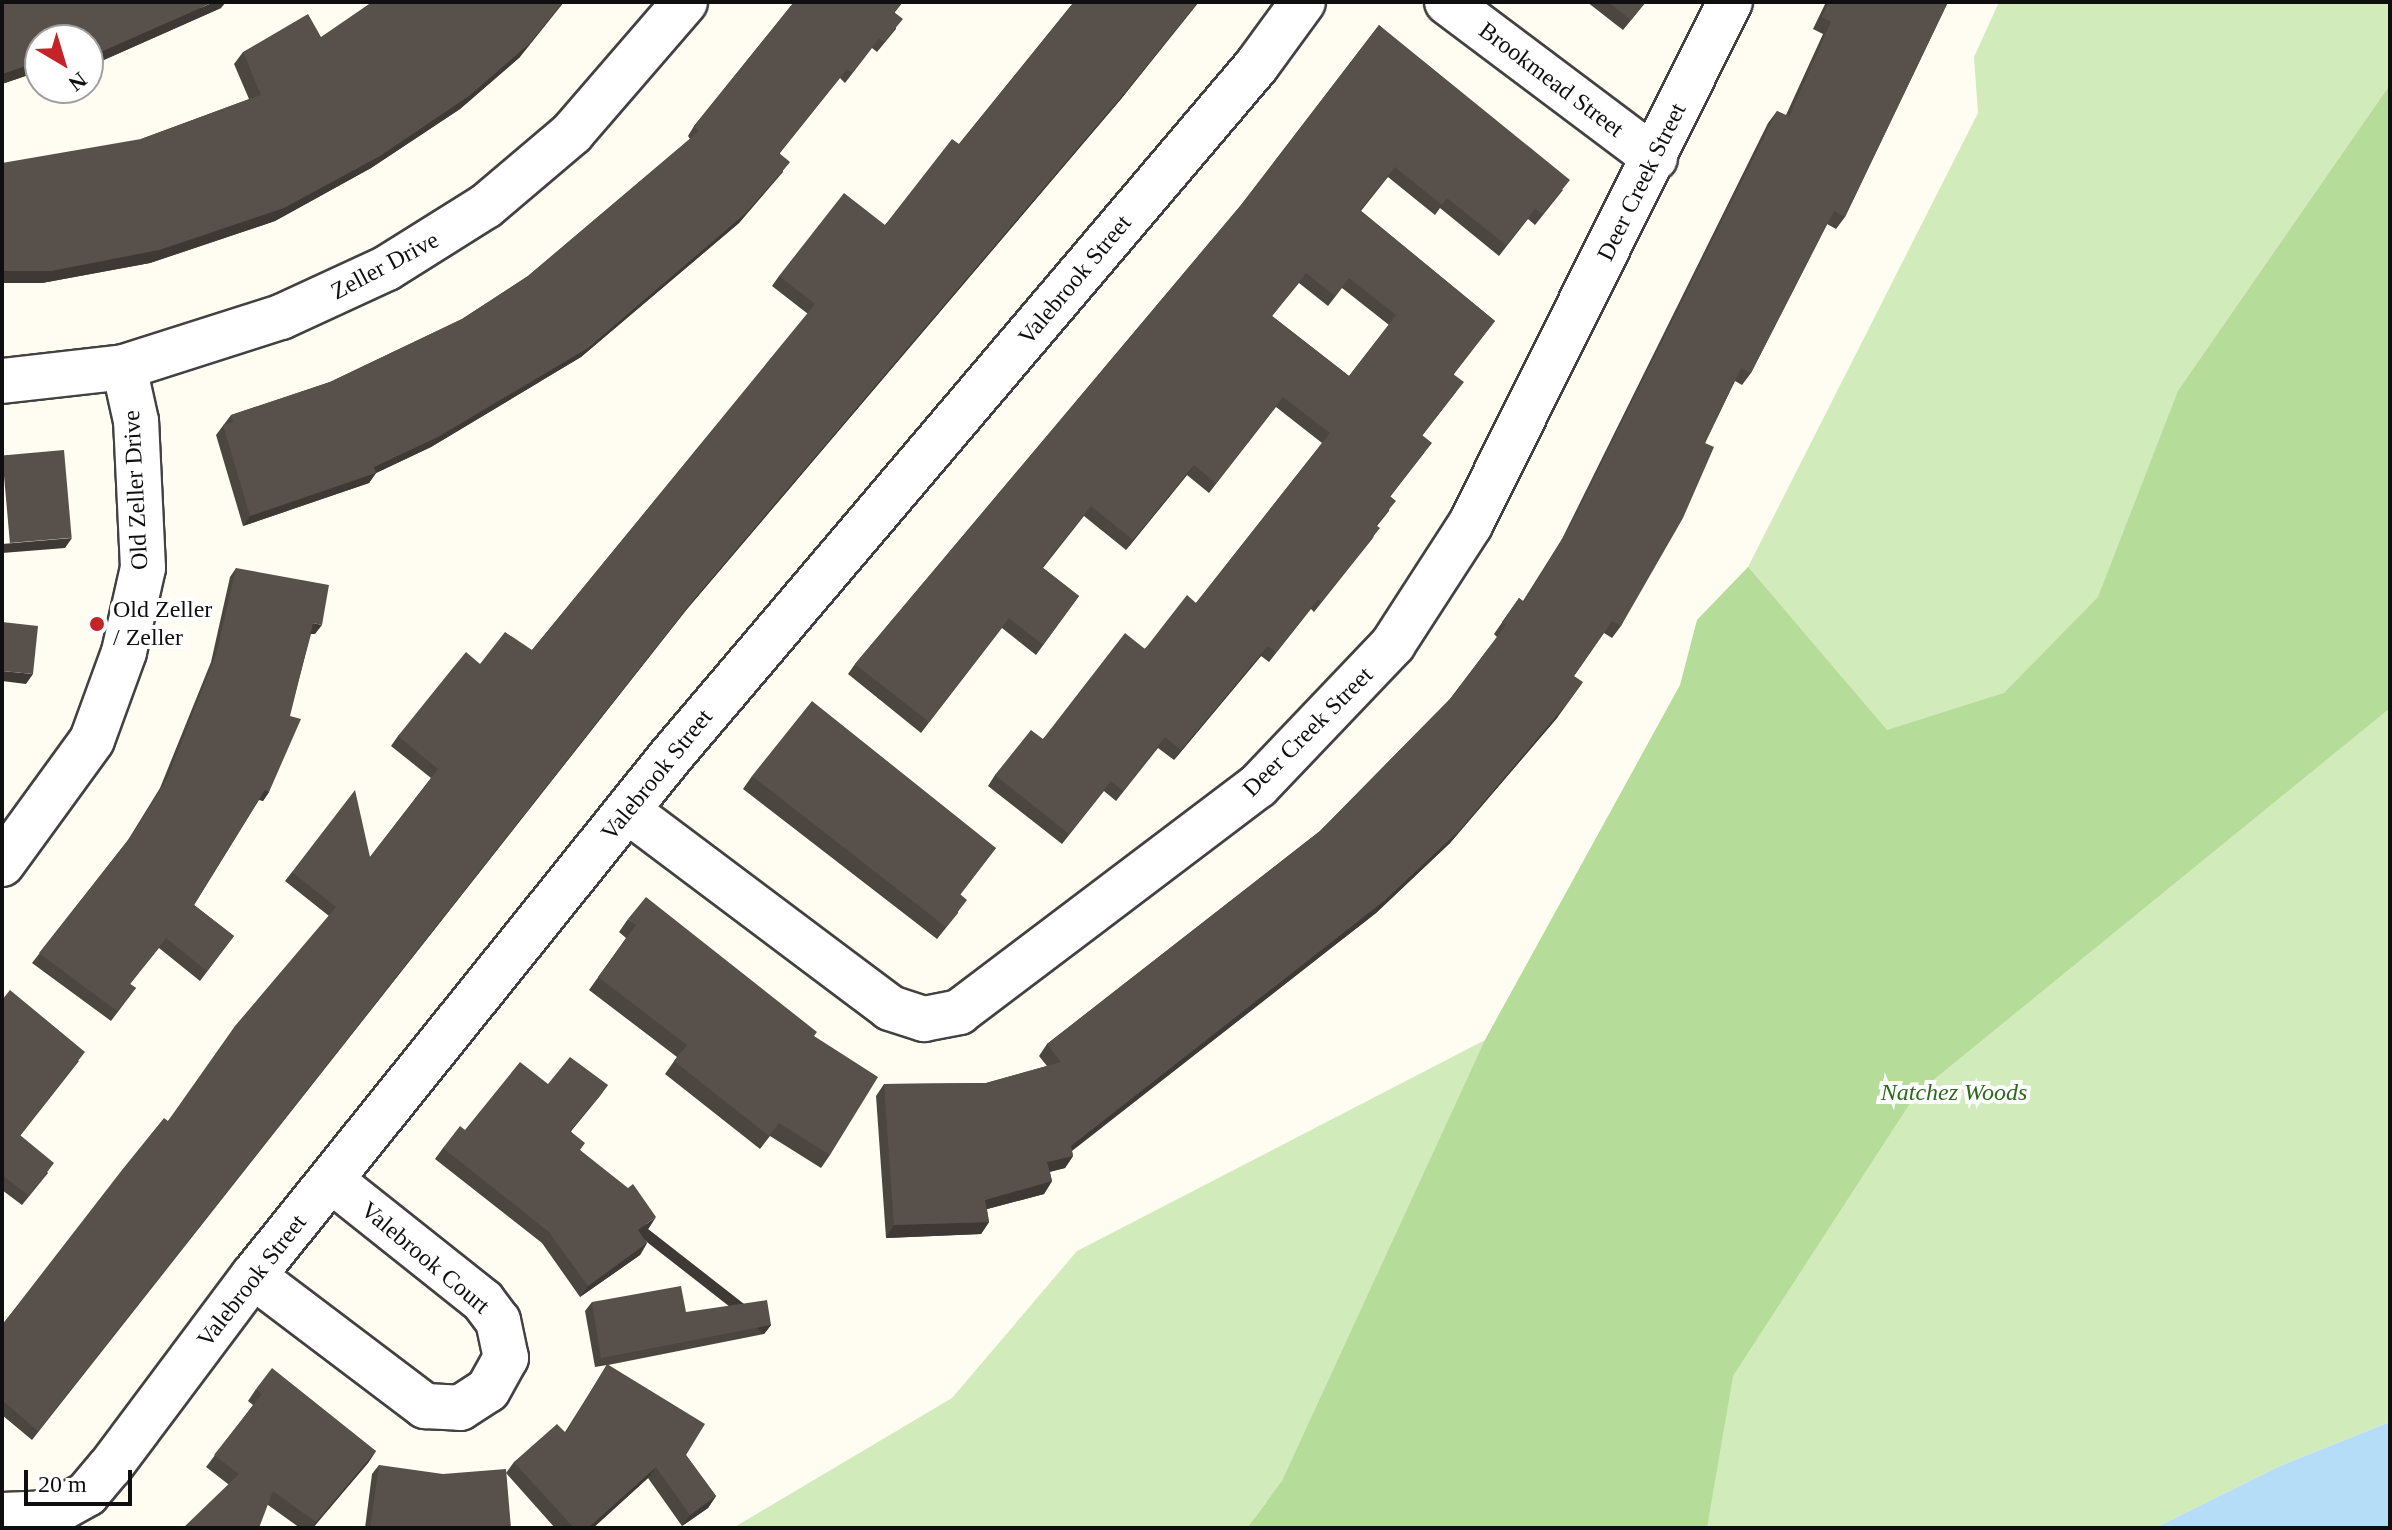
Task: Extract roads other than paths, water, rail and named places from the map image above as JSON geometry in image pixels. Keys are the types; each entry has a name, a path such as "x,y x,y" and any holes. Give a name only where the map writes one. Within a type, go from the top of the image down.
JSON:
{"street":[{"name":"Zeller Drive","path":"2,381 124,367 281,317 438,238 486,206 572,133 685,2"},
{"name":"Valebrook Street","path":"2,1515 53,1513 87,1494 253,1276 628,811 1257,65 1303,2"},
{"name":"Brookmead Street","path":"1447,2 1655,158"},
{"name":"Deer Creek Street","path":"628,811 890,1008 924,1019 959,1012 1258,786 1393,644 1470,525 1730,2"},
{"name":"Old Zeller Drive","path":"2,864 92,740 124,652 143,568 136,421 124,367"},
{"name":"Valebrook Court","path":"253,1276 425,1406 460,1408 488,1390 506,1358 498,1321 483,1301 332,1181"}],"water":[{"path":"2390,1422 2390,1528 2155,1528 2280,1466"}],"place":[{"name":"Old Zeller / Zeller","path":"97,624"}],"park label":[{"name":"Natchez Woods","path":"1954,1093"}]}
